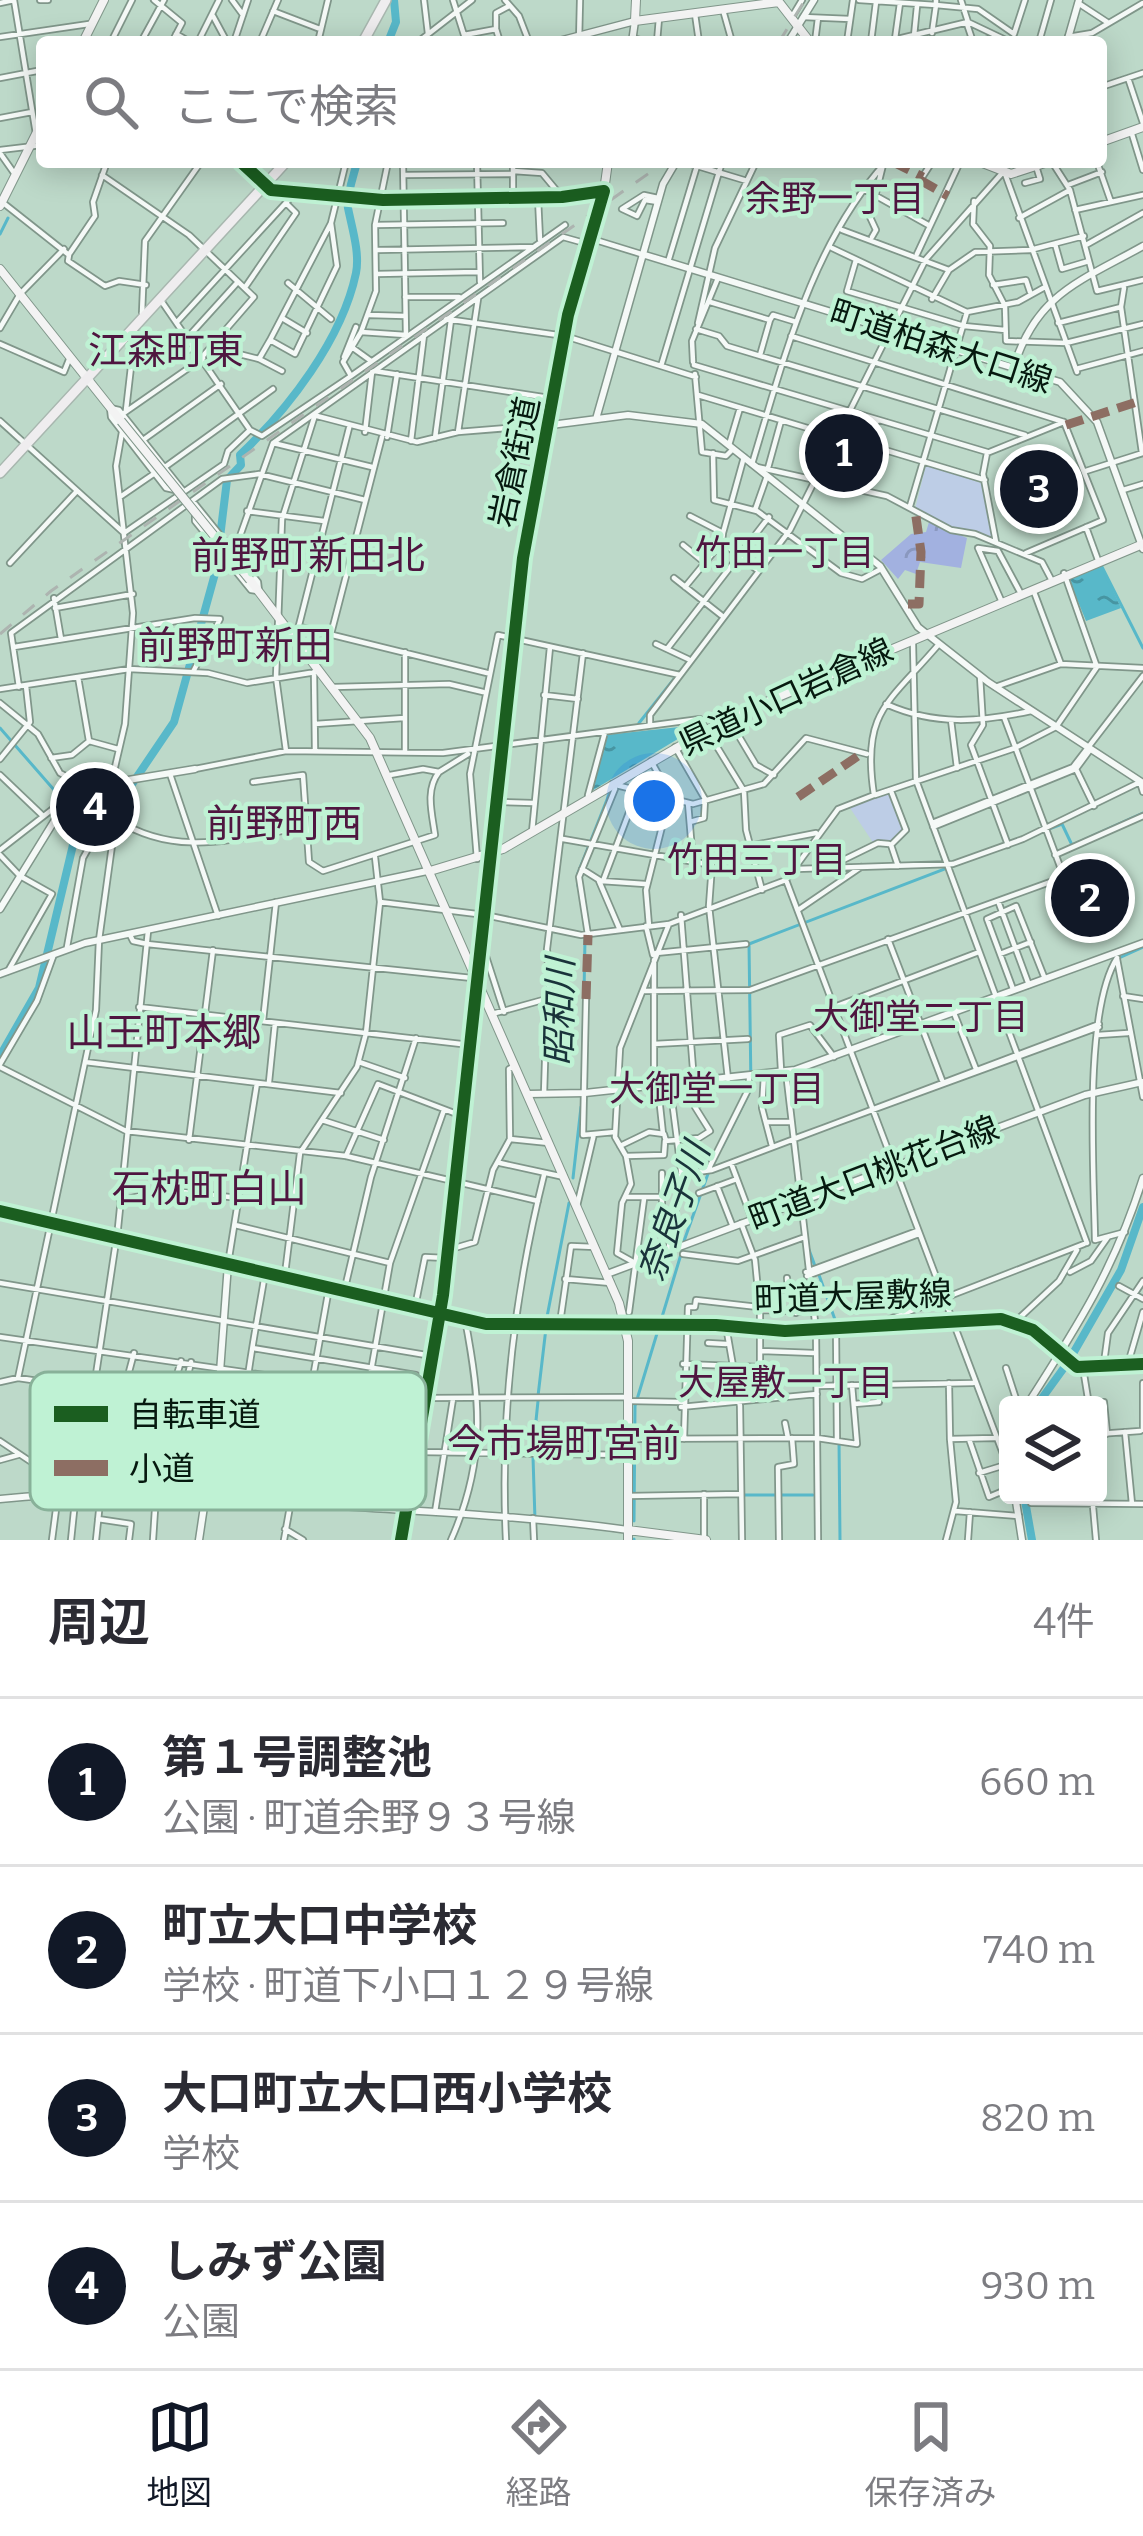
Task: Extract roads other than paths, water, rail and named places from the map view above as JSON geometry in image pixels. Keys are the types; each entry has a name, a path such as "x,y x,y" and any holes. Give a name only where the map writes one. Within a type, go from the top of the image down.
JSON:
{"main road":[{"path":"86,36 104,0"},
{"path":"366,36 386,0"},
{"path":"636,0 635,21 776,2 798,19 809,36"},
{"path":"1107,140 1143,125"},
{"path":"1,204 36,145 36,134"},
{"path":"0,473 281,168"},
{"path":"604,191 607,168"},
{"path":"994,168 1004,172 1025,168"},
{"path":"0,268 362,722 478,980 498,1013 515,1066 625,1324 627,1533 705,1540"},
{"name":"県道小口岩倉線","path":"430,871 492,854 728,718 1064,573 1143,546"}],"street":[{"path":"0,3 14,0 36,134"},
{"path":"114,36 132,0"},
{"path":"154,0 182,23 176,34 180,36"},
{"path":"198,36 219,0"},
{"path":"232,0 243,15"},
{"path":"234,36 248,0"},
{"path":"263,36 278,0"},
{"path":"319,36 328,0"},
{"path":"424,0 428,34"},
{"path":"453,0 464,34 496,28"},
{"path":"426,36 472,0"},
{"path":"579,36 580,0"},
{"path":"699,36 703,0"},
{"path":"791,36 802,0"},
{"path":"798,19 814,0"},
{"path":"849,36 856,0 962,4 978,9 1014,34 1025,0"},
{"path":"1041,36 1051,0"},
{"path":"895,36 900,1"},
{"path":"1069,36 1078,1 1107,22"},
{"path":"681,2 682,16"},
{"path":"872,36 876,2"},
{"path":"928,36 936,2"},
{"path":"1082,36 1143,2"},
{"path":"144,36 163,3"},
{"path":"496,13 507,3 526,36"},
{"path":"917,4 914,36 968,23 993,36"},
{"path":"962,4 973,36"},
{"path":"491,6 498,36"},
{"path":"722,6 730,36"},
{"path":"273,11 320,28"},
{"path":"212,14 227,36"},
{"path":"658,36 659,18"},
{"path":"814,36 818,18"},
{"path":"798,19 850,19"},
{"path":"584,36 635,21 633,36"},
{"path":"0,37 92,24"},
{"path":"476,24 479,33"},
{"path":"596,31 597,36"},
{"path":"0,78 36,72"},
{"path":"1107,85 1143,73"},
{"path":"1128,78 1143,125"},
{"path":"0,117 32,112"},
{"path":"1131,131 1143,170"},
{"path":"16,176 0,152 36,145"},
{"path":"0,328 20,294 67,252 95,216 93,202 105,168"},
{"path":"18,1378 96,1010 99,940 115,819 110,793 129,669 133,594 116,466 146,285 145,241 197,168"},
{"path":"247,168 265,185 361,199 538,198 604,191"},
{"path":"259,359 331,223 344,168"},
{"path":"343,362 369,315 376,274 375,225 388,168"},
{"path":"403,168 406,335"},
{"path":"458,432 480,285 477,168"},
{"path":"513,168 513,198"},
{"path":"596,418 658,200 677,168"},
{"path":"668,262 696,168"},
{"path":"703,168 748,182"},
{"path":"661,366 720,168"},
{"path":"697,327 710,302 715,248 754,168"},
{"path":"754,466 802,303 877,168"},
{"path":"872,239 876,230 870,217 880,168"},
{"path":"902,209 928,168"},
{"path":"917,255 957,168"},
{"path":"650,725 652,712 688,659 790,530 926,259 1007,168"},
{"path":"1025,183 1040,179 1037,168"},
{"path":"1054,168 1069,188 1099,292 1143,280"},
{"path":"1100,168 1111,203"},
{"path":"1004,172 1077,370 1143,351"},
{"path":"1019,218 1102,172"},
{"path":"374,173 388,175"},
{"path":"404,175 542,173 562,197"},
{"path":"102,175 206,251 253,302 203,358 123,420"},
{"path":"862,188 932,227"},
{"name":"岩倉街道","path":"426,1392 447,1254 523,558 565,336 604,191"},
{"path":"177,322 296,192"},
{"path":"647,195 658,200 647,199 637,215 622,207 647,195"},
{"path":"1076,210 1143,195"},
{"path":"537,245 538,198"},
{"path":"974,201 973,224 988,239 993,285 1005,306 1006,340 1066,343 1143,324"},
{"path":"632,202 642,209"},
{"path":"188,338 241,285 296,213 286,203"},
{"path":"1,204 105,286 119,281 146,285"},
{"path":"1086,244 1143,212"},
{"path":"270,340 295,355 320,311 337,266 331,223"},
{"path":"375,225 503,223"},
{"path":"160,299 250,430 260,435 565,225"},
{"path":"842,230 950,270"},
{"path":"932,299 950,270 975,252 1030,250 1084,236"},
{"path":"234,553 273,442 562,237 645,255"},
{"path":"1055,244 1062,269 1089,262"},
{"path":"375,250 537,245"},
{"path":"1015,366 1022,341 1050,300 1143,246"},
{"path":"832,248 967,312 1005,306 1045,287"},
{"name":"町道柏森大口線","path":"645,255 1056,380 1079,398 1112,463 1143,546"},
{"path":"856,260 847,291 964,326 1004,330"},
{"path":"376,274 479,272"},
{"path":"712,276 698,314 694,365 702,452 726,456 740,408"},
{"path":"993,285 1026,280 1030,292"},
{"path":"288,284 331,320"},
{"path":"1084,472 1143,453 1121,307 1124,288"},
{"path":"405,297 461,298"},
{"path":"710,302 770,320"},
{"path":"1058,322 1121,307"},
{"path":"678,310 698,314"},
{"path":"910,506 967,312"},
{"path":"760,356 772,314 796,322"},
{"path":"369,315 405,316"},
{"path":"282,318 308,333"},
{"path":"448,320 565,336 696,377"},
{"path":"435,438 448,320"},
{"path":"697,327 760,356 1028,436"},
{"path":"359,330 406,335"},
{"path":"343,362 359,330"},
{"path":"411,441 424,335"},
{"path":"791,337 1064,422 1103,520 1026,554"},
{"path":"0,344 64,372 70,357"},
{"path":"135,351 175,357 195,346"},
{"path":"353,348 371,361"},
{"path":"231,352 282,371"},
{"path":"343,362 351,376"},
{"path":"694,365 987,452 1064,422"},
{"path":"373,371 556,399"},
{"path":"365,432 373,371"},
{"path":"331,634 385,437 397,374"},
{"path":"1132,384 1143,381"},
{"path":"143,440 221,384"},
{"path":"120,497 273,389"},
{"path":"698,395 834,436"},
{"path":"314,414 365,432 411,441 632,415 701,424 754,466 844,484 910,506 951,530 1026,554 1043,563 1051,579"},
{"path":"286,751 276,677 283,518 290,481 314,414"},
{"path":"123,420 184,492"},
{"path":"123,420 166,488 184,492"},
{"path":"755,510 782,420"},
{"path":"844,484 878,420"},
{"path":"0,421 124,533"},
{"path":"296,637 350,427"},
{"path":"124,533 224,464 228,451 250,430"},
{"path":"273,442 374,467"},
{"path":"865,445 985,480"},
{"path":"987,452 985,480 996,542"},
{"path":"713,453 714,500 755,510 790,530 841,573 862,579 882,568"},
{"path":"685,587 722,542 743,457"},
{"path":"768,472 882,568 909,616 925,633 1142,786"},
{"path":"28,726 11,633 222,479 259,474 365,500"},
{"path":"1123,490 1143,484"},
{"path":"10,563 77,491"},
{"path":"193,502 259,591"},
{"path":"193,502 195,521 250,590 259,591"},
{"path":"706,522 711,509"},
{"path":"248,511 324,521"},
{"path":"690,516 723,533"},
{"path":"667,649 769,518"},
{"path":"1086,527 1098,560"},
{"path":"722,542 758,571"},
{"path":"683,545 705,562"},
{"path":"1001,600 978,548 998,551 1020,592"},
{"path":"1064,573 1097,667"},
{"path":"674,578 722,616"},
{"path":"1031,587 1060,664"},
{"path":"56,608 133,594"},
{"path":"54,598 61,641"},
{"path":"14,647 195,618 220,619 193,672"},
{"path":"300,626 488,673"},
{"path":"477,859 473,751 498,635 680,675"},
{"path":"912,638 918,784 1038,1112 1091,1242"},
{"path":"656,644 688,659"},
{"path":"874,795 867,754 886,704 939,644"},
{"path":"532,832 550,646"},
{"path":"405,652 405,752"},
{"path":"544,1094 551,928 583,653"},
{"path":"933,825 1076,769 1143,672 1060,664 979,689"},
{"path":"617,1253 631,1182 615,1132 621,1043 669,924 681,915 786,880 816,833 847,803 918,784 1015,748 1056,727 1097,667"},
{"path":"0,689 129,669 193,672 247,683 318,672 315,751"},
{"path":"980,676 982,722 971,743 1008,844"},
{"path":"78,677 88,741"},
{"path":"334,687 449,684 483,692"},
{"path":"544,695 578,699"},
{"path":"0,703 28,726 60,773 82,784"},
{"path":"886,704 915,716 982,722 1031,711"},
{"path":"643,991 750,991 964,910 1064,878 1004,717"},
{"path":"315,724 404,718"},
{"path":"728,718 756,765 774,775"},
{"path":"4,973 52,894 20,876 0,852 42,815 82,784 170,774 286,751 473,751 699,719 741,788 749,846 762,890"},
{"path":"951,720 957,769"},
{"path":"0,758 28,726"},
{"path":"590,798 605,732"},
{"path":"588,935 582,869 613,787 688,803 764,784 808,737 849,753 867,754"},
{"path":"88,741 119,749"},
{"path":"51,758 72,755 88,741"},
{"path":"674,747 705,799 704,818 690,822"},
{"path":"1030,789 1072,766 1088,749"},
{"path":"253,782 303,775 309,862 323,871 435,835 432,782 473,751"},
{"path":"651,761 669,799 647,884 647,926 655,957 654,1085"},
{"path":"1076,769 1094,806"},
{"path":"388,776 411,770 440,772"},
{"path":"170,774 218,916"},
{"path":"0,775 42,815"},
{"path":"796,869 947,865 1142,786"},
{"path":"890,845 906,830 891,790"},
{"path":"620,930 601,881 636,794"},
{"path":"0,909 63,801"},
{"path":"498,802 532,803"},
{"path":"688,803 693,862"},
{"path":"1055,855 1143,816"},
{"path":"115,819 152,841 195,844 307,826"},
{"path":"68,948 82,858 98,831 114,832"},
{"path":"749,846 816,833"},
{"path":"562,839 712,865 709,906 728,1079"},
{"path":"828,868 878,843 890,845"},
{"path":"890,845 898,866"},
{"path":"285,1277 300,1153 359,1062 366,1033 380,902 375,856"},
{"path":"798,910 861,867"},
{"path":"582,869 601,881 647,884"},
{"path":"4,973 99,940 430,871"},
{"path":"786,880 999,1448"},
{"path":"997,899 1029,985"},
{"path":"263,1021 276,902"},
{"path":"380,902 485,915 588,935 669,924"},
{"path":"1013,991 987,919 1002,911 1018,907 1045,980"},
{"path":"681,915 694,1082"},
{"path":"96,1372 121,1201 148,931"},
{"path":"130,935 133,941 147,944 478,980"},
{"path":"888,939 944,1084"},
{"path":"1000,954 1030,942"},
{"path":"482,943 498,1013 548,999"},
{"path":"512,1094 585,1093 784,1072 1143,943"},
{"path":"655,957 746,944"},
{"path":"189,1141 213,950"},
{"path":"834,1007 979,952"},
{"path":"0,1080 2,1067 49,977 53,953"},
{"path":"1116,956 1143,1097"},
{"path":"1091,1242 1102,989 1116,956"},
{"path":"1123,996 1143,999"},
{"path":"586,999 583,1135 615,1132"},
{"path":"139,1007 470,1045"},
{"path":"954,1013 976,1071"},
{"path":"268,1085 275,1023"},
{"path":"818,1540 817,1330 802,1238 781,1033 810,1025 834,1057"},
{"path":"627,1196 661,1197 682,1174 707,1171 1099,1028 1128,1033"},
{"path":"344,1292 375,1163 416,1038"},
{"path":"654,1044 748,1040"},
{"path":"85,1062 340,1094"},
{"path":"359,1062 406,1078"},
{"path":"414,1308 425,1257 447,1254 475,1241 497,1162 510,1139 508,1069 515,1066"},
{"path":"2,1067 126,1132 346,1156 538,1201"},
{"path":"764,1076 762,1108 772,1147"},
{"path":"707,1171 749,1088 749,1077"},
{"name":"町道大口桃花台線","path":"609,1279 637,1263 1038,1112 1096,1091 1140,1082"},
{"path":"219,1372 228,1264 256,1083"},
{"path":"346,1156 378,1084 462,1115"},
{"path":"668,1251 682,1174 681,1139 670,1084"},
{"path":"620,1146 641,1136 681,1139 710,1131 695,1107 699,1104"},
{"path":"626,1156 664,1155 660,1106"},
{"path":"370,1372 390,1263 444,1111"},
{"path":"322,1120 384,1140"},
{"path":"767,1122 791,1122"},
{"path":"577,1206 594,1134"},
{"path":"641,1136 646,1156"},
{"path":"510,1139 549,1143"},
{"path":"497,1162 564,1177"},
{"path":"730,1162 752,1220"},
{"path":"662,1173 662,1217"},
{"path":"506,1540 501,1453 516,1324 544,1175"},
{"path":"1031,1396 1062,1359 1127,1231 1143,1178"},
{"path":"699,1192 737,1179"},
{"path":"717,1186 753,1255 760,1367 768,1397"},
{"path":"121,1201 164,1190 240,1198"},
{"path":"629,1312 644,1198"},
{"path":"0,1211 439,1312"},
{"path":"235,1225 390,1263"},
{"path":"872,1326 1127,1231"},
{"path":"807,1274 918,1232"},
{"path":"1070,1272 1090,1261 1108,1237"},
{"path":"682,1254 724,1262 802,1238"},
{"path":"560,1324 571,1246 617,1253 637,1263"},
{"path":"1077,1246 1059,1281 1016,1322 1040,1335 1072,1365 1102,1370 1143,1364"},
{"path":"245,1370 254,1348 265,1273"},
{"path":"787,1278 796,1313"},
{"path":"565,1280 609,1279"},
{"path":"1102,1370 1107,1337 1143,1281"},
{"path":"0,1283 432,1356"},
{"path":"1119,1286 1143,1299"},
{"path":"314,1372 329,1288"},
{"path":"758,1291 809,1290"},
{"path":"684,1439 688,1307 695,1307 696,1300 813,1312"},
{"name":"町道大屋敷線","path":"439,1312 516,1324 726,1325 759,1330 1016,1322"},
{"path":"1127,1366 1143,1312"},
{"path":"451,1540 479,1453 478,1398 466,1319"},
{"path":"726,1325 741,1438 742,1540"},
{"path":"836,1328 837,1441"},
{"path":"0,1337 256,1372"},
{"path":"709,1343 726,1344"},
{"path":"254,1348 397,1372"},
{"path":"760,1351 817,1353"},
{"path":"129,1372 134,1353"},
{"path":"177,1372 181,1360"},
{"path":"189,1372 191,1362"},
{"path":"683,1364 760,1367"},
{"path":"1006,1368 1019,1396"},
{"path":"1083,1368 1088,1396"},
{"path":"0,1382 30,1380"},
{"path":"946,1540 955,1511 950,1383"},
{"path":"426,1398 628,1399 682,1405 738,1402 837,1386 974,1383"},
{"path":"1107,1433 1143,1430 1143,1383"},
{"path":"853,1404 878,1402 878,1384"},
{"path":"628,1439 817,1438 857,1444 852,1385"},
{"path":"435,1512 453,1398"},
{"path":"778,1540 778,1467 794,1464 785,1424"},
{"path":"1125,1432 1132,1504"},
{"path":"969,1438 989,1497 999,1493"},
{"path":"950,1439 999,1442"},
{"path":"0,1441 30,1462"},
{"path":"426,1451 628,1454"},
{"path":"0,1460 20,1455"},
{"path":"979,1473 999,1468"},
{"path":"704,1494 705,1540"},
{"path":"628,1496 741,1494"},
{"path":"0,1499 30,1496"},
{"path":"1017,1504 1022,1540"},
{"path":"1093,1504 1096,1540"},
{"path":"1107,1504 1143,1504"},
{"path":"52,1540 56,1510"},
{"path":"71,1540 74,1510"},
{"path":"96,1540 99,1510"},
{"path":"200,1540 204,1510"},
{"path":"284,1540 289,1510"},
{"path":"401,1540 409,1510 535,1518 627,1533"},
{"path":"955,1511 1019,1516"},
{"path":"968,1540 970,1512"},
{"path":"534,1540 535,1518"},
{"path":"98,1520 131,1524 129,1540"},
{"path":"285,1529 303,1540"}],"water":[{"path":"850,413 875,422 843,482 816,479"},
{"path":"1101,565 1121,608 1086,621 1068,577"},
{"path":"689,726 691,731 590,792 605,735"}],"waterway":[{"path":"390,36 396,22 394,0"},
{"path":"0,1056 39,988 73,845 126,793 174,722 216,570 227,480 241,465 240,455 311,372 339,323 356,273 348,203 355,168"},
{"path":"0,234 8,218"},
{"name":"奈良子川","path":"1102,567 1143,648"},
{"name":"昭和川","path":"639,723 674,679"},
{"path":"0,728 62,799"},
{"name":"昭和川","path":"578,886 578,873 610,792"},
{"path":"70,804 80,809 73,845"},
{"name":"奈良子川","path":"722,1147 751,1089 749,944 1062,824 1072,845 1143,813"},
{"name":"奈良子川","path":"932,829 945,865"},
{"name":"昭和川","path":"583,1050 585,938"},
{"path":"1119,958 1143,947"},
{"name":"昭和川","path":"573,1178 581,1107"},
{"name":"奈良子川","path":"684,1241 709,1171"},
{"name":"昭和川","path":"546,1322 569,1203"},
{"path":"1071,1357 1121,1270 1143,1207"},
{"path":"808,1247 815,1266"},
{"name":"奈良子川","path":"634,1521 635,1406 682,1251"},
{"path":"819,1275 838,1328"},
{"name":"昭和川","path":"538,1396 546,1328"},
{"path":"1044,1396 1066,1365"},
{"name":"昭和川","path":"533,1450 538,1401"},
{"path":"839,1440 840,1540"},
{"name":"昭和川","path":"533,1457 535,1520"},
{"path":"742,1495 775,1495"},
{"path":"779,1495 813,1495"},
{"path":"1026,1504 1032,1540"}],"railway":[{"path":"783,36 805,0"},
{"path":"0,634 51,591 656,168"}],"place":[{"name":"第１号調整池","path":"844,453"},
{"name":"大口町立大口西小学校","path":"1039,489"},
{"name":"しみず公園","path":"95,807"},
{"name":"町立大口中学校","path":"1090,898"}],"district":[{"name":"余野一丁目","path":"835,199"},
{"name":"江森町東","path":"166,351"},
{"name":"竹田一丁目","path":"785,553"},
{"name":"前野町新田北","path":"308,556"},
{"name":"前野町新田","path":"235,646"},
{"name":"前野町西","path":"284,824"},
{"name":"竹田三丁目","path":"757,860"},
{"name":"大御堂二丁目","path":"921,1017"},
{"name":"山王町本郷","path":"164,1033"},
{"name":"大御堂一丁目","path":"717,1089"},
{"name":"石枕町白山","path":"209,1189"},
{"name":"大屋敷一丁目","path":"786,1383"},
{"name":"今市場町宮前","path":"564,1444"}]}
